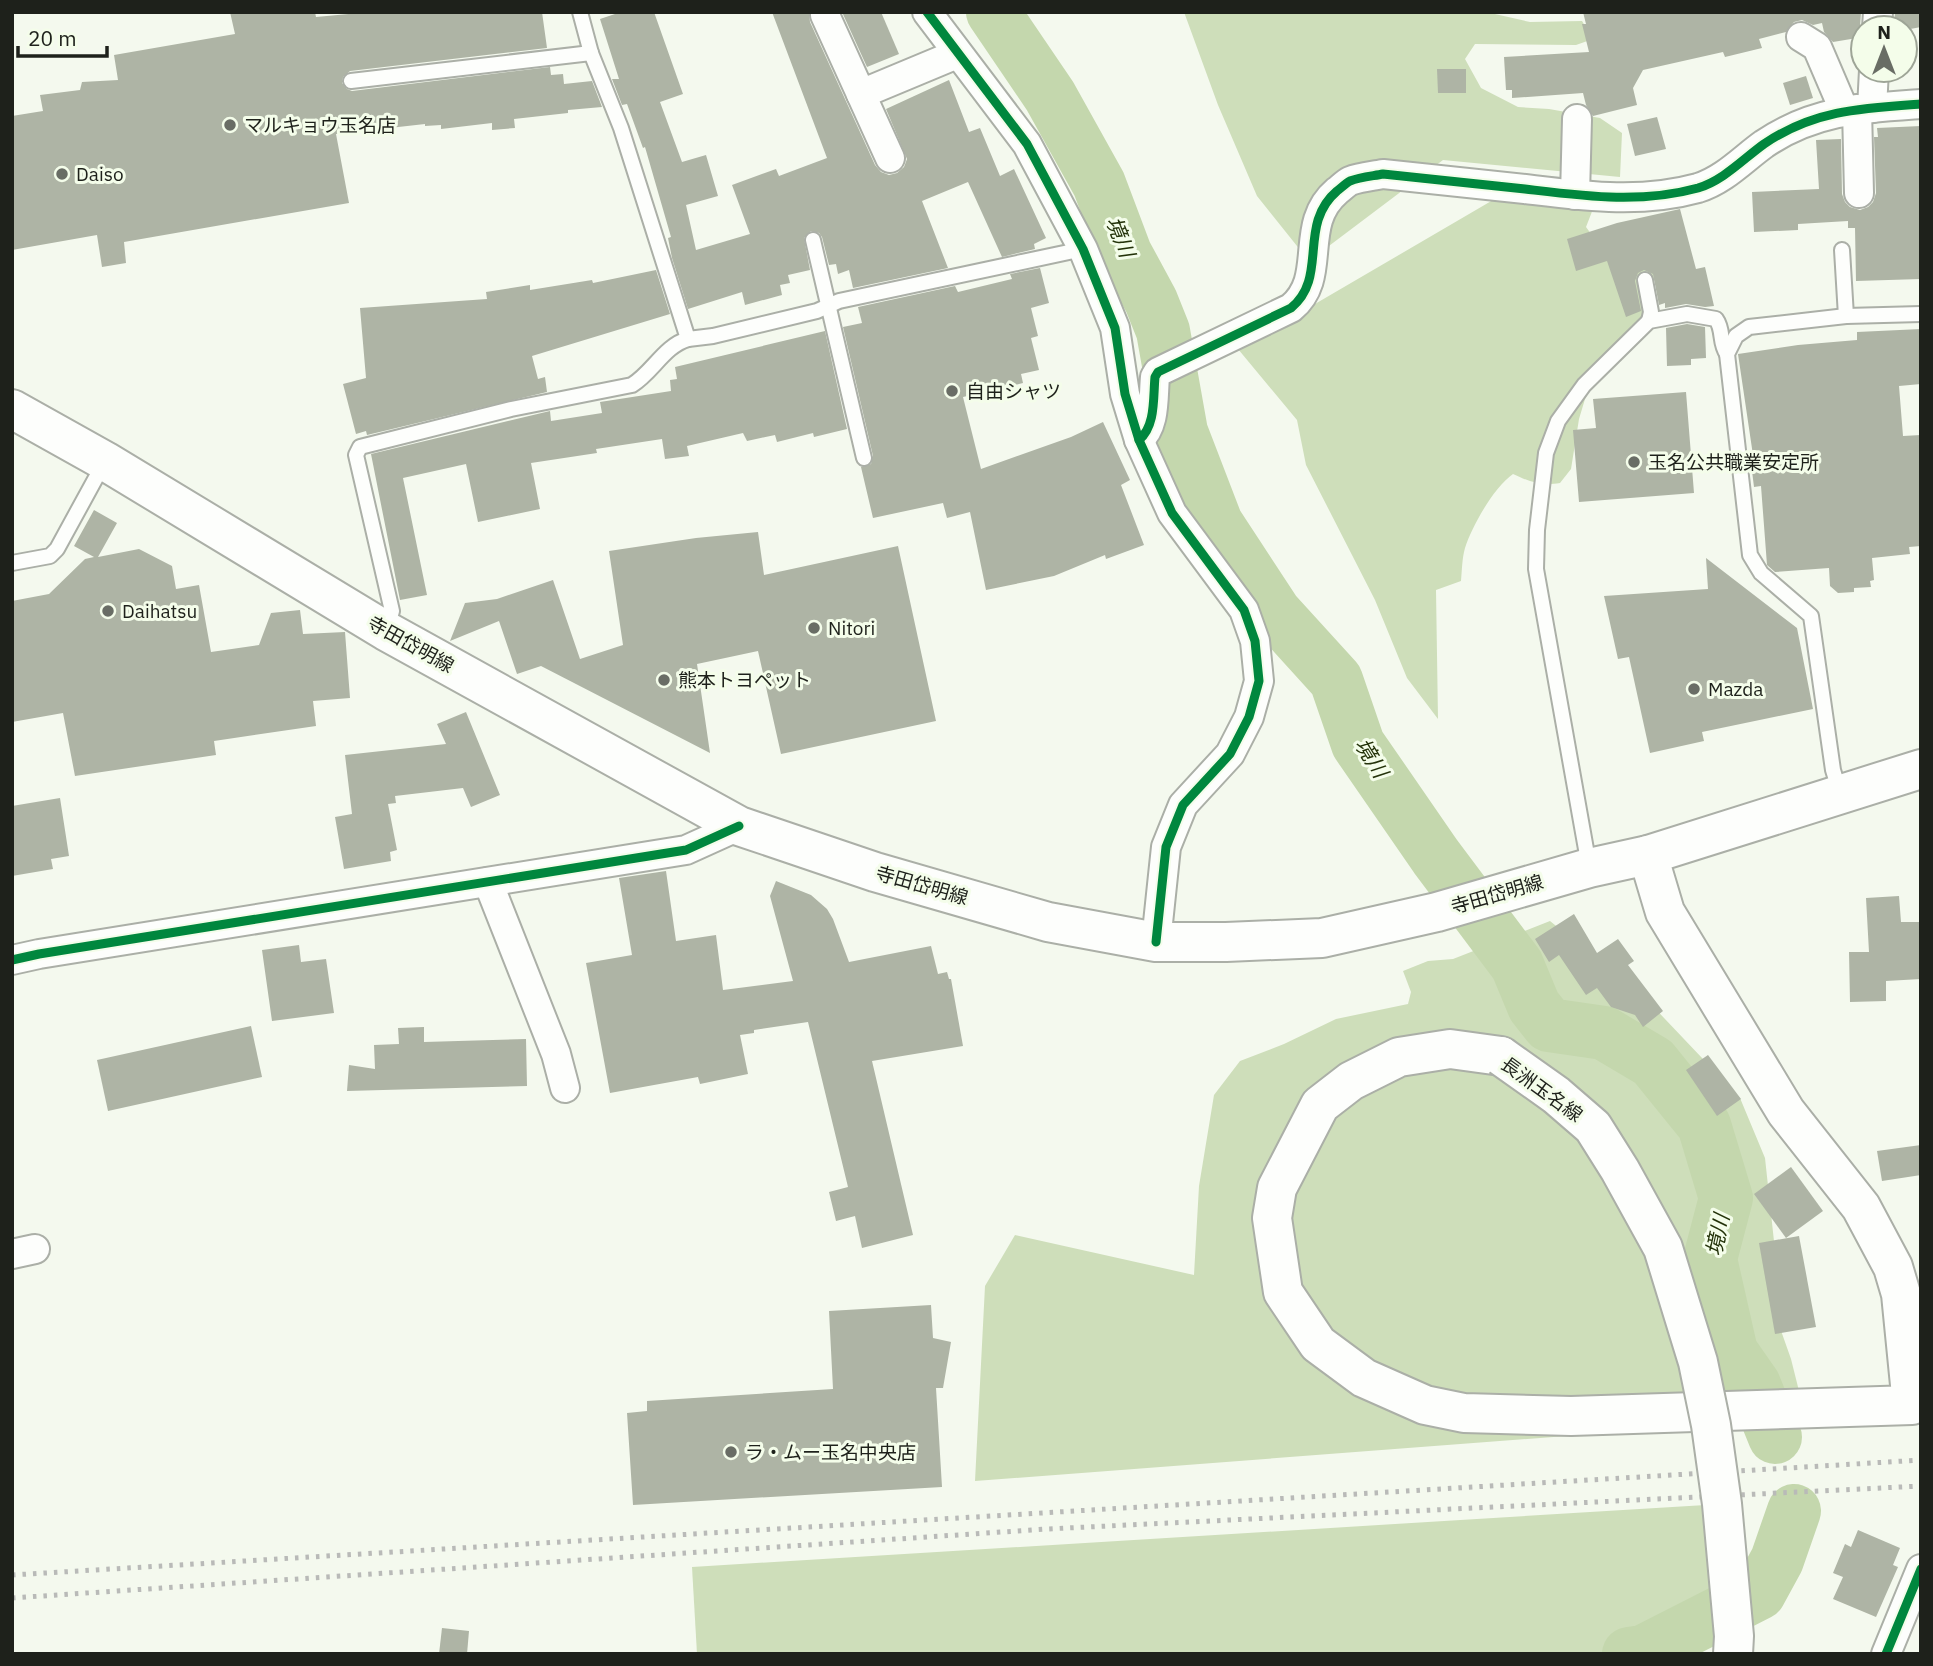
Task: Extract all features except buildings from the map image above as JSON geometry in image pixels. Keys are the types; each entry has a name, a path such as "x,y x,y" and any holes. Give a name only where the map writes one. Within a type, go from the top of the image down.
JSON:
{"main road":[{"name":"寺田岱明線","path":"12,409 105,461 386,631 739,826 875,872 1048,922 1156,942 1226,942 1322,937 1437,912 1589,868 1648,855 1921,769"},
{"name":"長洲玉名線","path":"1648,855 1665,912 1786,1112 1861,1207 1893,1267 1911,1289 1912,1405 1803,1407 1749,1409 1571,1416 1464,1413 1425,1405 1364,1378 1318,1345 1283,1292 1272,1219 1277,1188 1320,1105 1351,1082 1399,1057 1450,1049 1502,1056 1556,1095 1593,1127 1663,1248 1698,1362 1711,1425 1723,1504 1734,1636 1733,1654"}],"street":[{"path":"927,12 1027,144 1083,249 1115,328 1125,394 1139,440 1172,513 1244,610 1255,641 1259,681 1249,717 1230,754 1183,805 1166,847 1156,942"},
{"path":"825,15 890,159"},
{"path":"1801,37 1817,47 1858,109"},
{"path":"861,94 957,54"},
{"path":"1858,193 1858,109 1868,84"},
{"path":"1139,440 1147,434 1150,425 1155,377 1158,372 1291,308 1303,299 1311,277 1314,235 1326,201 1349,181 1383,174 1600,198 1656,197 1715,181 1766,142 1820,116 1858,109 1921,104"},
{"path":"1575,195 1577,119"},
{"path":"12,960 686,850 739,826"},
{"path":"488,882 556,1054 565,1088"},
{"path":"1886,1654 1919,1578"}],"lane":[{"path":"580,12 591,53 621,128 688,339"},
{"path":"351,81 591,53"},
{"path":"813,240 864,458"},
{"path":"386,631 392,611 356,455 360,447 511,409 632,385 676,342 817,311 839,301 1083,249"},
{"path":"1842,250 1846,316"},
{"path":"1589,868 1536,569 1539,517 1546,453 1558,421 1584,385 1649,321 1651,312 1645,280"},
{"path":"1649,321 1687,314 1716,319 1720,324 1722,347 1727,354 1750,555 1761,573 1811,616 1833,770 1840,795"},
{"path":"1727,354 1736,336 1749,327 1846,316 1921,314"},
{"path":"12,563 50,556 57,549 105,461"}],"green space":[{"path":"1184,12 1486,12 1530,22 1582,21 1593,39 1576,45 1475,44 1465,59 1481,88 1518,107 1549,109 1600,118 1622,133 1620,177 1443,160 1309,261 1257,196 1218,105"},
{"path":"1493,200 1593,209 1586,227 1594,238 1669,273 1652,282 1644,320 1597,374 1579,419 1571,469 1560,483 1536,483 1513,474 1506,480 1484,508 1468,539 1463,556 1461,581 1436,590 1438,719 1407,678 1375,600 1306,465 1297,420 1238,349"},
{"path":"1550,921 1646,999 1740,1098 1765,1158 1777,1269 1779,1325 1803,1407 1711,1425 975,1481 985,1286 1015,1235 1194,1275 1199,1186 1214,1095 1240,1061 1336,1019 1408,1004 1411,992 1403,971 1428,961 1453,959"},
{"path":"1722,1504 1759,1606 1643,1652 697,1654 692,1567"}],"waterway":[{"name":"境川","path":"993,12 1050,96 1099,184 1125,253 1151,301 1163,331 1181,432 1216,523 1275,613 1336,680 1358,744 1436,857 1517,965 1534,1006 1549,1025 1604,1033 1653,1062 1704,1125 1726,1198 1710,1259 1731,1352 1754,1385 1775,1437"},
{"name":"境川","path":"1629,1654 1643,1652 1759,1593 1777,1560 1794,1511"}],"railway":[{"path":"12,1575 1921,1460"},
{"path":"12,1598 1047,1529 1921,1486"}],"cycle path":[{"path":"927,12 1027,144 1083,249 1115,328 1125,394 1139,440 1172,513 1244,610 1255,641 1259,681 1249,717 1230,754 1183,805 1166,847 1156,942"},
{"path":"1139,440 1151,419 1155,377 1158,372 1291,308 1302,295 1309,281 1318,219 1325,205 1350,181 1383,174 1590,196 1655,196 1707,184 1725,175 1764,144 1820,117 1859,109 1921,104"},
{"path":"12,960 686,850 739,826"},
{"path":"1886,1654 1921,1569"}],"place":[{"name":"マルキョウ玉名店","path":"230,125"},
{"name":"Daiso","path":"62,174"},
{"name":"自由シャツ","path":"952,391"},
{"name":"玉名公共職業安定所","path":"1634,462"},
{"name":"Daihatsu","path":"108,611"},
{"name":"Nitori","path":"814,628"},
{"name":"熊本トヨペット","path":"664,680"},
{"name":"Mazda","path":"1694,689"},
{"name":"ラ・ムー玉名中央店","path":"731,1452"}]}
